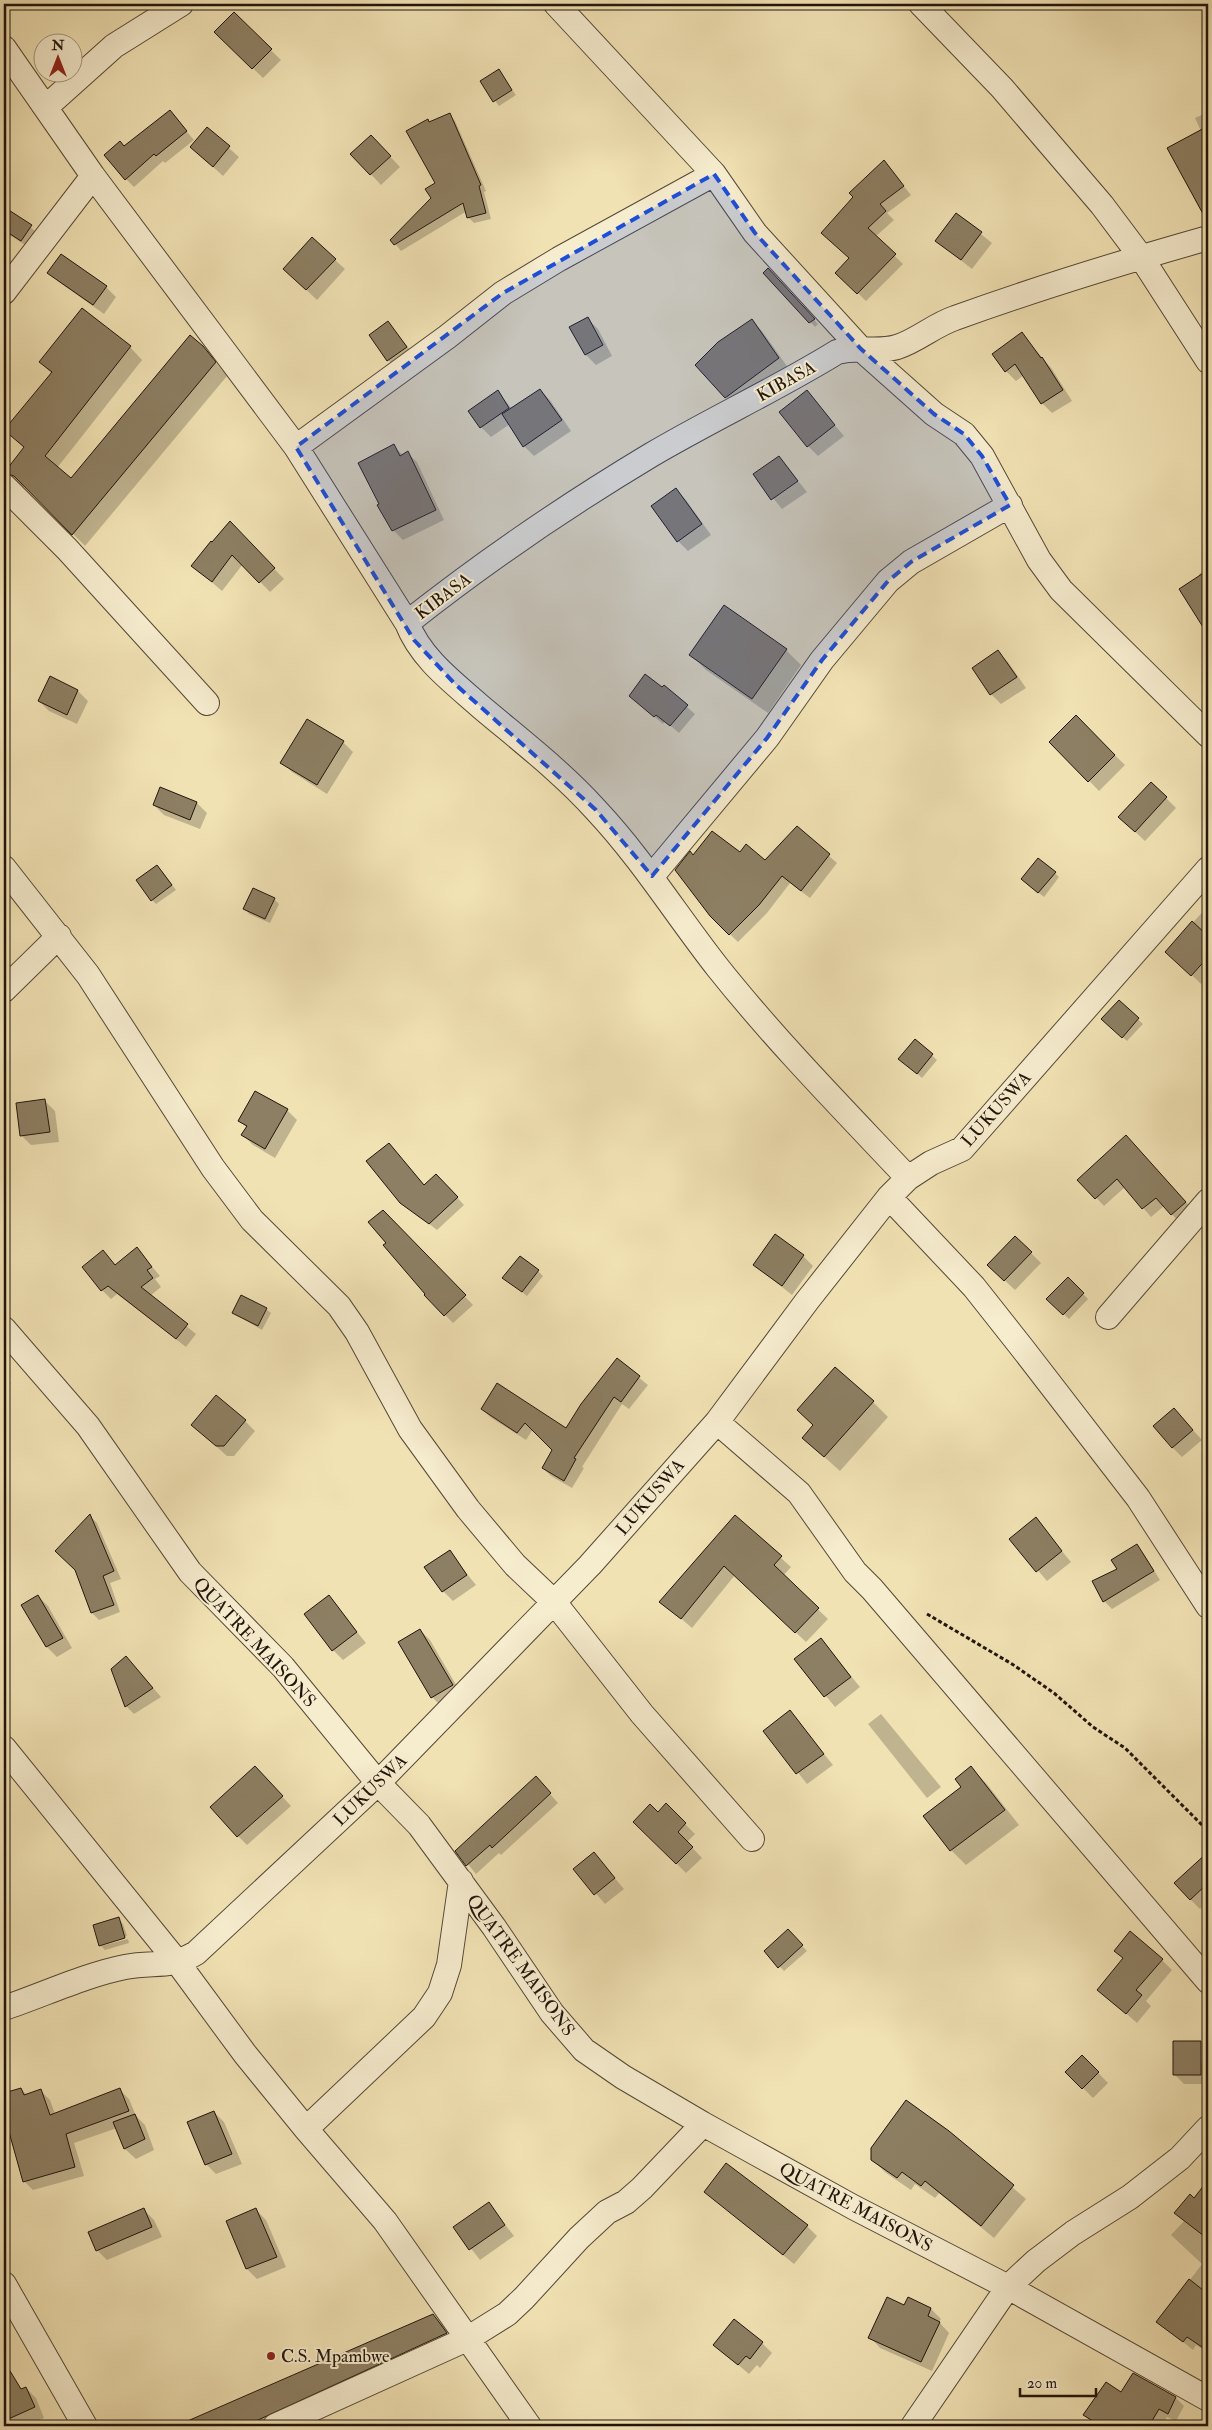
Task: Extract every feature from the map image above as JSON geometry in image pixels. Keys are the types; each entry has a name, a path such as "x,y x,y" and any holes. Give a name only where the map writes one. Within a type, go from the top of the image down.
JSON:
{"street":[{"path":"46,107 114,46 181,4"},
{"path":"556,4 714,174 755,233 861,350 934,414 964,434 982,456 1039,560 1061,590 1208,735"},
{"path":"921,4 1002,88 1102,205 1141,257 1208,361"},
{"path":"4,48 93,176 296,447 407,623 420,650 455,684 582,796 652,876 718,967 784,1046 908,1178"},
{"path":"296,447 447,337 503,293 559,259 714,174"},
{"path":"4,292 93,176"},
{"name":"KIBASA","path":"407,623 498,555 652,455 837,352 847,349 894,348 908,344 918,336 953,318 1141,257 1208,238"},
{"path":"4,486 68,549 207,703"},
{"path":"652,876 767,738 822,660 888,581 911,562 1010,505"},
{"path":"4,868 88,975 213,1168 252,1220 339,1306 357,1332 410,1429 468,1509 515,1566 554,1602 642,1714 752,1839"},
{"name":"LUKUSWA","path":"4,2008 125,1967 178,1963 196,1953 378,1783 554,1602 717,1422 889,1197 908,1178 931,1163 962,1148 1208,868"},
{"path":"4,990 59,936"},
{"path":"889,1197 974,1287 1138,1498 1208,1606"},
{"path":"1108,1317 1208,1201"},
{"name":"QUATRE MAISONS","path":"4,1330 88,1426 190,1572 283,1667 378,1783 420,1825 552,2013 584,2050 623,2077 703,2124 853,2207 1008,2287 1208,2399"},
{"path":"717,1422 799,1493 855,1572 885,1604 1208,1981"},
{"path":"4,1748 178,1963 245,2054 385,2221 529,2426"},
{"path":"306,2129 424,2017 440,1993 449,1965 461,1881"},
{"path":"275,2426 467,2339 506,2314 524,2298 578,2238 607,2212 626,2202 642,2188 703,2124"},
{"path":"913,2426 1008,2287 1036,2261 1073,2233 1130,2197 1180,2158 1208,2128"},
{"path":"4,2284 85,2426"}],"path":[{"path":"925,1612 1012,1664 1054,1693 1093,1727 1125,1748 1208,1831"}],"highlighted area":[{"path":"714,174 755,233 861,349 934,414 964,434 982,456 1010,505 911,562 888,581 822,660 767,738 652,876 596,810 455,684 414,640 296,447 503,293"}],"building":[{"path":"234,12 272,49 252,69 214,32"},
{"path":"499,69 512,90 493,102 480,81"},
{"path":"170,110 187,131 156,156 154,154 125,180 104,155 120,141 124,146"},
{"path":"450,113 481,185 479,186 486,213 467,218 463,203 394,245 390,240 431,198 425,189 435,183 406,131 428,119 429,122"},
{"path":"1208,126 1208,223 1167,148"},
{"path":"207,127 230,146 213,167 190,147"},
{"path":"371,135 391,156 370,175 350,154"},
{"path":"884,160 904,186 880,204 886,211 868,228 896,254 857,294 835,273 849,258 821,233 853,197 849,193"},
{"path":"4,207 32,225 21,241 4,230"},
{"path":"956,213 982,232 961,260 935,241"},
{"path":"312,237 336,259 306,290 283,269"},
{"path":"61,254 107,286 93,305 47,273"},
{"path":"768,268 815,319 809,323 763,273"},
{"path":"82,308 131,346 45,456 71,478 190,335 203,346 216,362 72,535 14,476 4,473 24,447 4,430 52,372 39,362"},
{"path":"588,317 603,345 585,355 569,327"},
{"path":"752,319 779,358 725,398 695,365 718,342"},
{"path":"388,321 407,347 387,361 369,335"},
{"path":"1022,332 1042,357 1063,390 1041,404 1015,364 1005,372 992,354"},
{"path":"540,389 562,420 523,447 502,414"},
{"path":"498,390 509,408 480,428 468,411"},
{"path":"807,390 835,425 807,447 779,412"},
{"path":"394,444 400,456 408,451 436,510 392,531 377,505 379,504 358,463"},
{"path":"779,456 798,481 771,500 753,474"},
{"path":"676,488 702,524 677,542 651,506"},
{"path":"230,521 275,568 259,583 232,555 212,582 191,566"},
{"path":"1208,570 1208,635 1179,589"},
{"path":"724,605 787,649 752,699 689,655"},
{"path":"998,650 1017,677 990,695 972,668"},
{"path":"645,674 662,687 664,685 688,705 670,726 656,715 654,717 629,696"},
{"path":"50,676 78,690 67,715 38,701"},
{"path":"1076,715 1115,755 1088,782 1049,742"},
{"path":"307,719 344,741 317,785 280,763"},
{"path":"1151,782 1167,797 1135,832 1118,817"},
{"path":"160,787 197,802 190,820 153,805"},
{"path":"797,826 830,854 801,891 782,876 759,905 729,935 710,916 675,870 690,851 693,855 712,831 740,852 746,844 765,860"},
{"path":"1038,858 1056,872 1038,893 1021,879"},
{"path":"157,865 172,885 151,901 136,880"},
{"path":"253,888 275,898 265,919 243,909"},
{"path":"1192,921 1208,936 1208,957 1191,976 1165,952"},
{"path":"1119,1000 1139,1018 1122,1038 1101,1019"},
{"path":"915,1039 933,1054 917,1074 898,1059"},
{"path":"255,1091 288,1109 265,1149 241,1135 247,1126 238,1121"},
{"path":"45,1099 50,1132 20,1136 16,1103"},
{"path":"1126,1135 1186,1202 1171,1215 1156,1198 1142,1209 1117,1179 1095,1199 1077,1180"},
{"path":"389,1143 424,1185 436,1174 458,1197 429,1224 400,1203 366,1161"},
{"path":"383,1210 466,1295 444,1316 383,1245 386,1243 368,1222"},
{"path":"775,1234 804,1255 782,1286 753,1265"},
{"path":"1015,1236 1032,1252 1004,1281 987,1265"},
{"path":"137,1247 152,1267 147,1270 153,1278 141,1287 188,1324 176,1339 108,1286 101,1291 82,1267 103,1250 115,1265"},
{"path":"520,1256 539,1270 522,1292 502,1278"},
{"path":"1068,1277 1084,1293 1063,1315 1046,1299"},
{"path":"241,1295 267,1308 258,1326 232,1313"},
{"path":"617,1358 640,1376 621,1402 614,1397 574,1458 576,1459 564,1481 542,1468 552,1450 525,1423 517,1433 481,1409 497,1383 566,1428 581,1404"},
{"path":"835,1367 874,1401 824,1457 802,1438 813,1425 797,1410"},
{"path":"216,1395 246,1420 224,1446 216,1446 191,1425"},
{"path":"1174,1408 1193,1430 1172,1448 1153,1426"},
{"path":"90,1514 114,1571 103,1576 114,1605 91,1613 75,1570 55,1551"},
{"path":"735,1515 782,1556 774,1565 819,1608 795,1633 724,1566 681,1619 659,1602"},
{"path":"1036,1517 1062,1551 1036,1572 1009,1539"},
{"path":"1137,1544 1154,1571 1103,1602 1092,1581 1117,1569 1111,1560"},
{"path":"450,1550 467,1575 442,1592 424,1567"},
{"path":"38,1595 63,1638 46,1647 21,1605"},
{"path":"329,1595 357,1632 332,1651 304,1614"},
{"path":"420,1629 453,1685 431,1698 398,1642"},
{"path":"821,1638 851,1677 824,1697 794,1659"},
{"path":"126,1656 153,1688 125,1707 111,1669"},
{"path":"790,1710 824,1754 796,1774 763,1731"},
{"path":"255,1766 283,1796 237,1837 210,1807"},
{"path":"971,1766 1005,1810 950,1851 923,1816 961,1787 955,1779"},
{"path":"536,1776 551,1793 492,1848 490,1845 466,1866 455,1851"},
{"path":"666,1803 686,1823 678,1832 693,1847 676,1864 633,1822 650,1804 658,1812"},
{"path":"594,1852 615,1878 594,1895 573,1869"},
{"path":"1208,1852 1208,1883 1190,1900 1174,1883"},
{"path":"119,1917 125,1938 99,1946 93,1925"},
{"path":"788,1929 803,1945 778,1968 764,1951"},
{"path":"1130,1931 1163,1959 1136,1990 1142,1995 1126,2014 1097,1990 1123,1958 1114,1951"},
{"path":"1173,2041 1201,2041 1201,2075 1173,2075"},
{"path":"1082,2055 1099,2072 1082,2089 1065,2072"},
{"path":"21,2088 24,2095 41,2089 50,2115 120,2088 129,2111 66,2134 75,2167 23,2182 4,2114 4,2093"},
{"path":"906,2100 949,2131 1014,2185 981,2226 925,2181 921,2186 902,2172 897,2178 871,2160 871,2148"},
{"path":"214,2111 232,2154 205,2165 187,2122"},
{"path":"135,2114 145,2139 124,2149 113,2122"},
{"path":"726,2163 808,2225 783,2255 704,2192"},
{"path":"1208,2180 1208,2239 1174,2213 1190,2194 1194,2198"},
{"path":"489,2202 505,2225 469,2250 453,2227"},
{"path":"144,2208 152,2227 96,2251 88,2232"},
{"path":"256,2208 277,2257 246,2269 226,2221"},
{"path":"1189,2279 1208,2294 1208,2351 1187,2337 1183,2342 1156,2322"},
{"path":"887,2297 904,2305 908,2297 931,2308 928,2316 940,2322 921,2362 868,2338"},
{"path":"433,2314 447,2333 245,2426 176,2426"},
{"path":"734,2319 763,2342 750,2359 746,2356 738,2365 713,2345"},
{"path":"4,2361 21,2389 26,2387 35,2407 4,2421"},
{"path":"1133,2373 1176,2397 1168,2414 1159,2409 1149,2426 1101,2426 1083,2415 1106,2382 1121,2392"}],"place":[{"name":"C.S. Mpambwe","path":"271,2356"}]}
